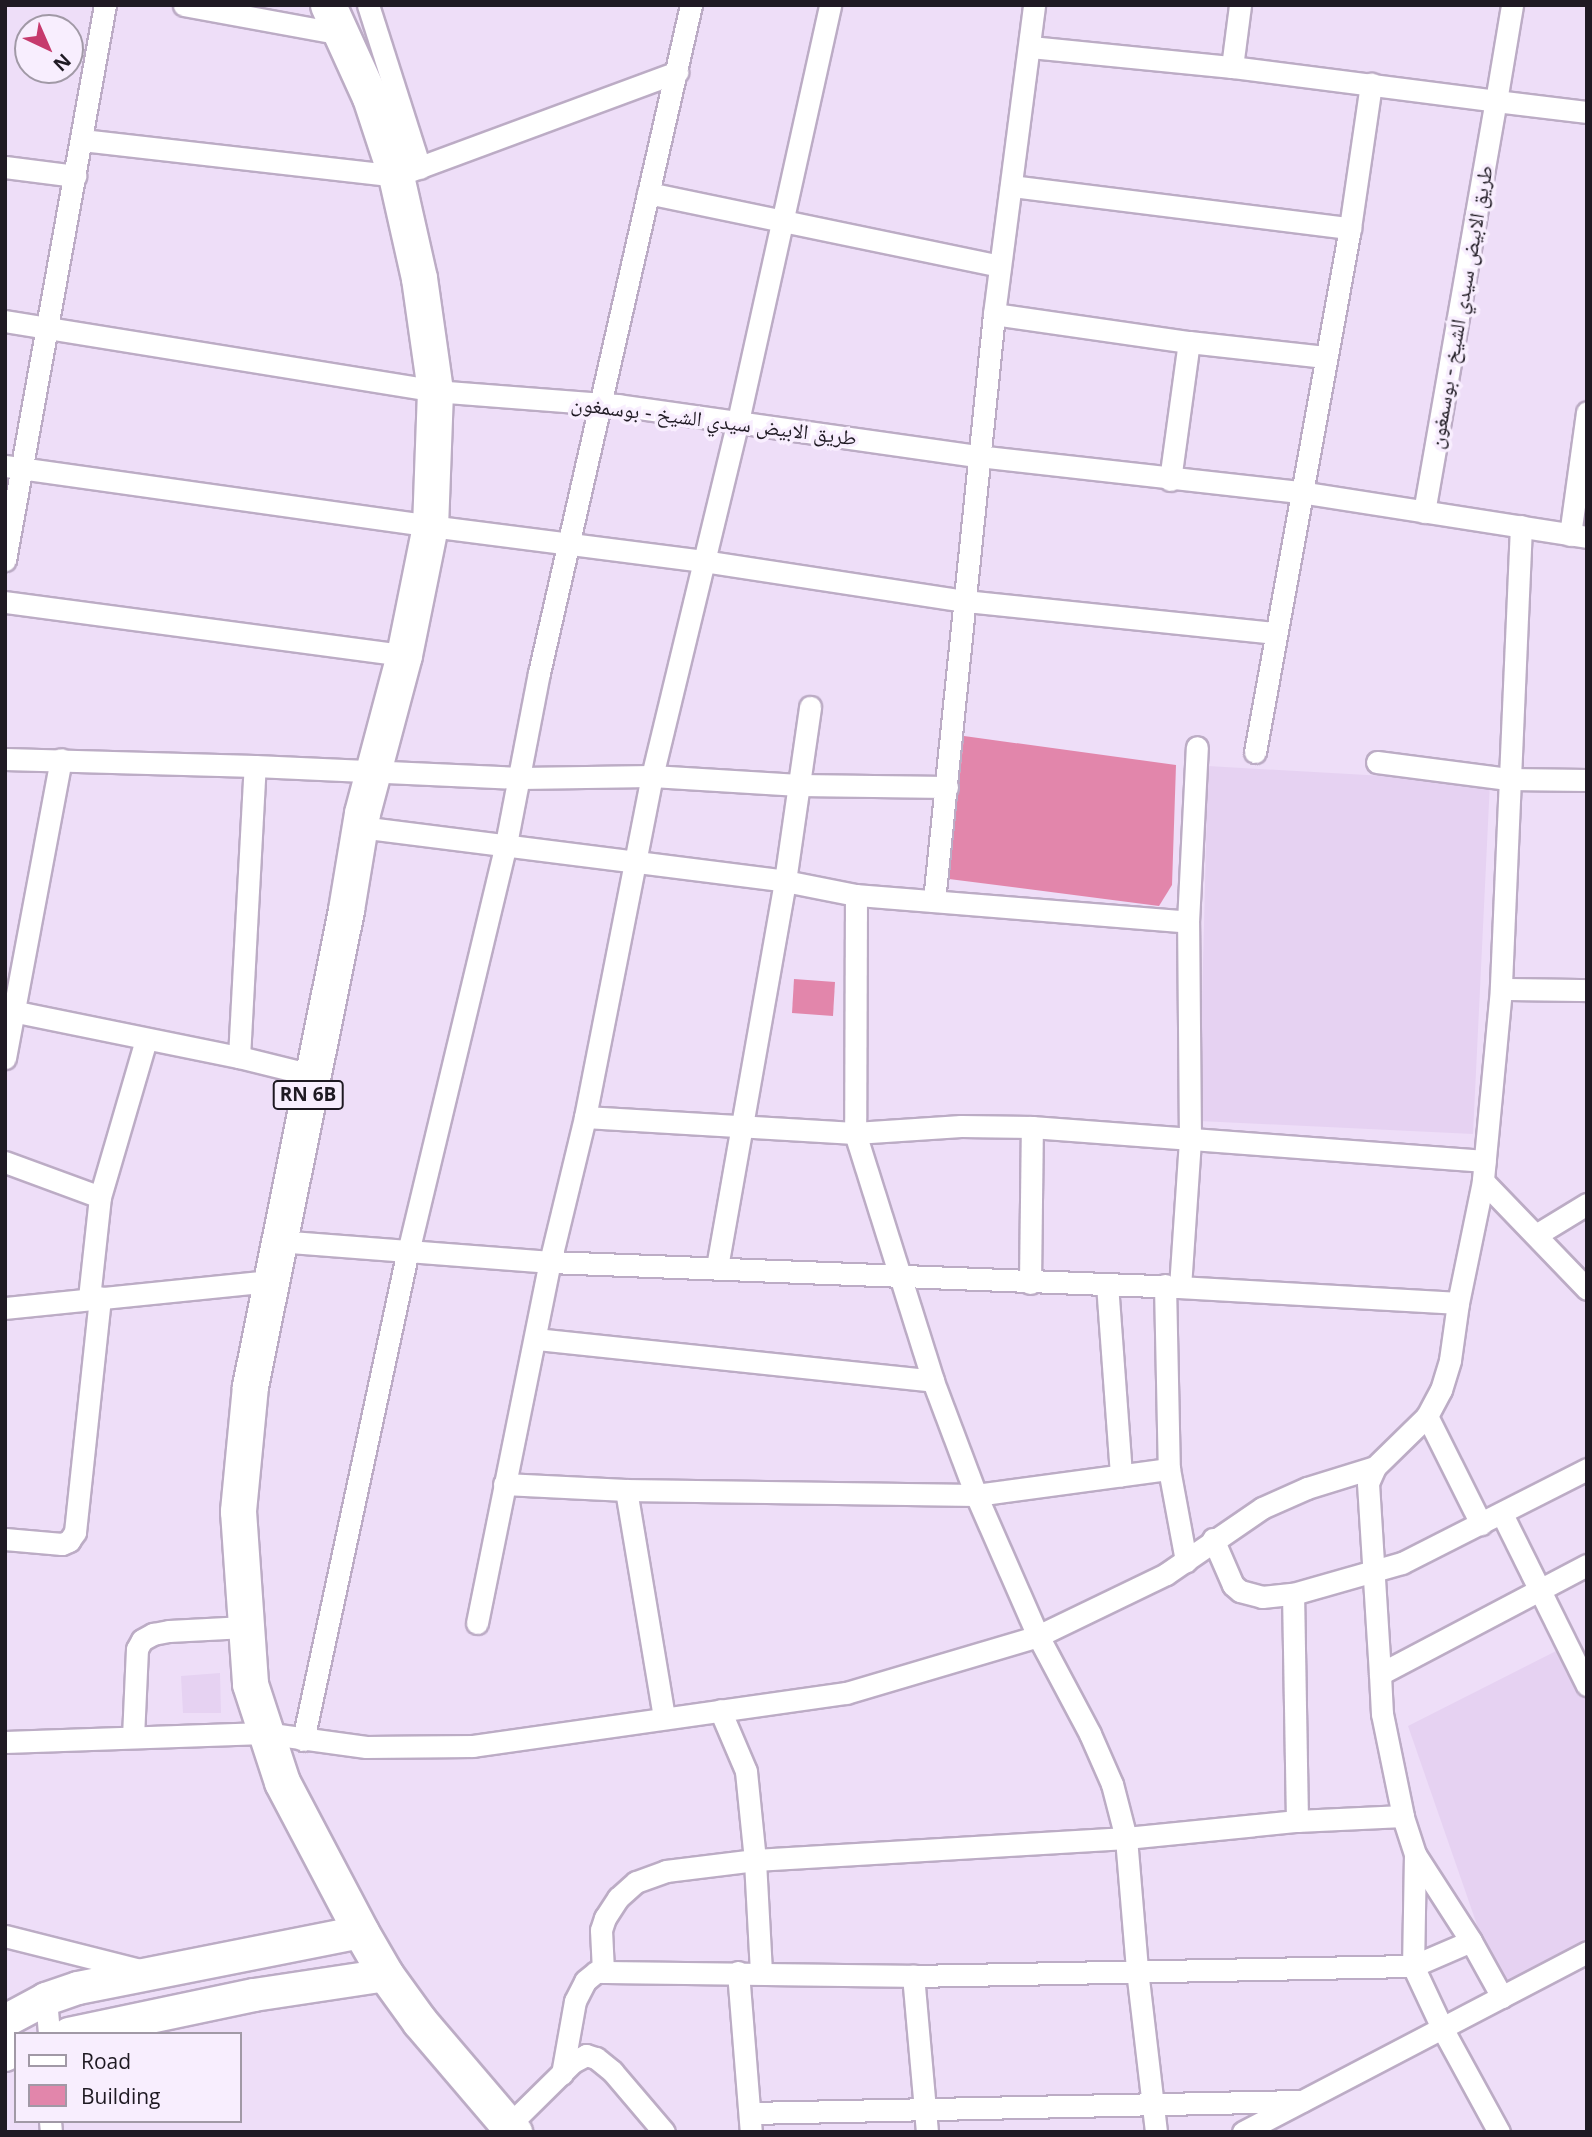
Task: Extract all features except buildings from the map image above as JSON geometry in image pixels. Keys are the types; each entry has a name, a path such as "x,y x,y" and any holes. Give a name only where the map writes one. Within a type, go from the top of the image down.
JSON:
{"main road":[{"name":"RN 6B","path":"335,20 408,172 435,391 430,526 404,655 372,770 256,1351 241,1457 238,1511 245,1627 250,1684 282,1782 361,1932 386,1975 420,2022 511,2129"}],"street":[{"path":"5,560 12,467 49,328 105,5"},
{"path":"184,5 335,20"},
{"path":"368,5 408,172"},
{"path":"303,1740 408,1252 506,844 539,673 691,5"},
{"path":"477,1623 550,1262 585,1117 652,776 738,421 830,5"},
{"path":"934,901 993,314 1031,47 1034,5"},
{"path":"1232,67 1240,5"},
{"name":"طريق الابيض سيدي الشيخ - بوسمغون","path":"1424,512 1512,5"},
{"path":"1031,47 1232,67 1587,112"},
{"path":"82,140 408,172 677,72"},
{"path":"1255,752 1300,492 1350,228 1371,84"},
{"path":"5,167 75,176"},
{"path":"1012,186 1350,228"},
{"path":"648,193 1000,266"},
{"path":"993,314 1189,342 1325,357"},
{"name":"طريق الابيض سيدي الشيخ - بوسمغون","path":"5,321 435,391 601,402 978,456 1170,480 1300,492 1578,536"},
{"path":"1170,480 1189,342"},
{"path":"1578,536 1587,412"},
{"path":"12,467 430,526 703,561 965,601 1275,633"},
{"path":"5,1742 264,1733 366,1747 473,1746 846,1693 1038,1636 1136,1590 1186,1561 1213,1539 1282,1498 1375,1466 1427,1416 1441,1390 1450,1360 1458,1303 1484,1171 1501,989 1521,526"},
{"path":"5,602 404,655"},
{"path":"717,1267 785,881 810,707"},
{"path":"1186,1561 1169,1469 1172,1286 1190,1140 1188,922 1197,747"},
{"path":"5,759 372,770 520,778 652,776 799,785 947,787"},
{"path":"5,1058 61,760"},
{"path":"1377,762 1508,779 1587,780"},
{"path":"239,1057 255,766"},
{"path":"360,827 785,881 856,895 1188,922"},
{"path":"856,895 855,1133 933,1381 976,1495 1038,1636 1090,1734 1112,1784 1126,1838 1137,1970 1156,2132"},
{"path":"1501,989 1587,990"},
{"path":"12,1011 239,1057 312,1075"},
{"path":"6,1543 62,1544 69,1541 75,1532 95,1297 100,1196 146,1040"},
{"path":"585,1117 744,1124 855,1133 961,1126 1032,1127 1190,1140 1484,1171 1536,1235 1587,1289"},
{"path":"1030,1283 1032,1127"},
{"path":"5,1162 100,1196"},
{"path":"1536,1235 1587,1204"},
{"path":"278,1241 550,1262 717,1267 1030,1283 1172,1286 1458,1303"},
{"path":"5,1308 270,1281"},
{"path":"1107,1284 1121,1475"},
{"path":"536,1339 933,1381"},
{"path":"1427,1416 1481,1524"},
{"path":"1375,1466 1367,1490 1382,1714 1403,1815 1415,1854 1471,1941 1502,1997"},
{"path":"504,1484 626,1490 976,1495 1169,1469"},
{"path":"1213,1539 1233,1585 1240,1591 1262,1598 1293,1594 1373,1573 1428,1552 1587,1469"},
{"path":"626,1490 664,1718"},
{"path":"1502,1514 1587,1685"},
{"path":"1380,1674 1587,1565"},
{"path":"1293,1594 1297,1821"},
{"path":"133,1737 137,1649 142,1640 153,1633 245,1627"},
{"path":"720,1710 746,1771 755,1860 761,1972"},
{"path":"603,1971 601,1930 605,1918 618,1898 636,1882 666,1871 755,1860 1126,1838 1297,1821 1403,1815"},
{"path":"1415,1854 1413,1965 1442,2028 1499,2132"},
{"path":"5,2021 46,1999 149,1973 361,1932"},
{"path":"5,1936 149,1973"},
{"path":"562,2074 578,1994 588,1977 603,1971 913,1976 1413,1965 1471,1941"},
{"path":"1247,2131 1587,1952"},
{"path":"247,1954 254,1996"},
{"path":"738,1972 750,2122 926,2109 1302,2101"},
{"path":"79,2032 254,1996 386,1975"},
{"path":"913,1976 927,2132"},
{"path":"46,1999 48,2032"},
{"path":"511,2129 562,2074 586,2055 596,2058 629,2089 664,2132"}],"shaded area":[{"path":"1208,766 1490,782 1473,1134 1199,1121"},
{"path":"1568,1645 1587,1684 1587,1952 1502,1997 1408,1726"},
{"path":"220,1673 221,1713 183,1713 181,1676"}]}
